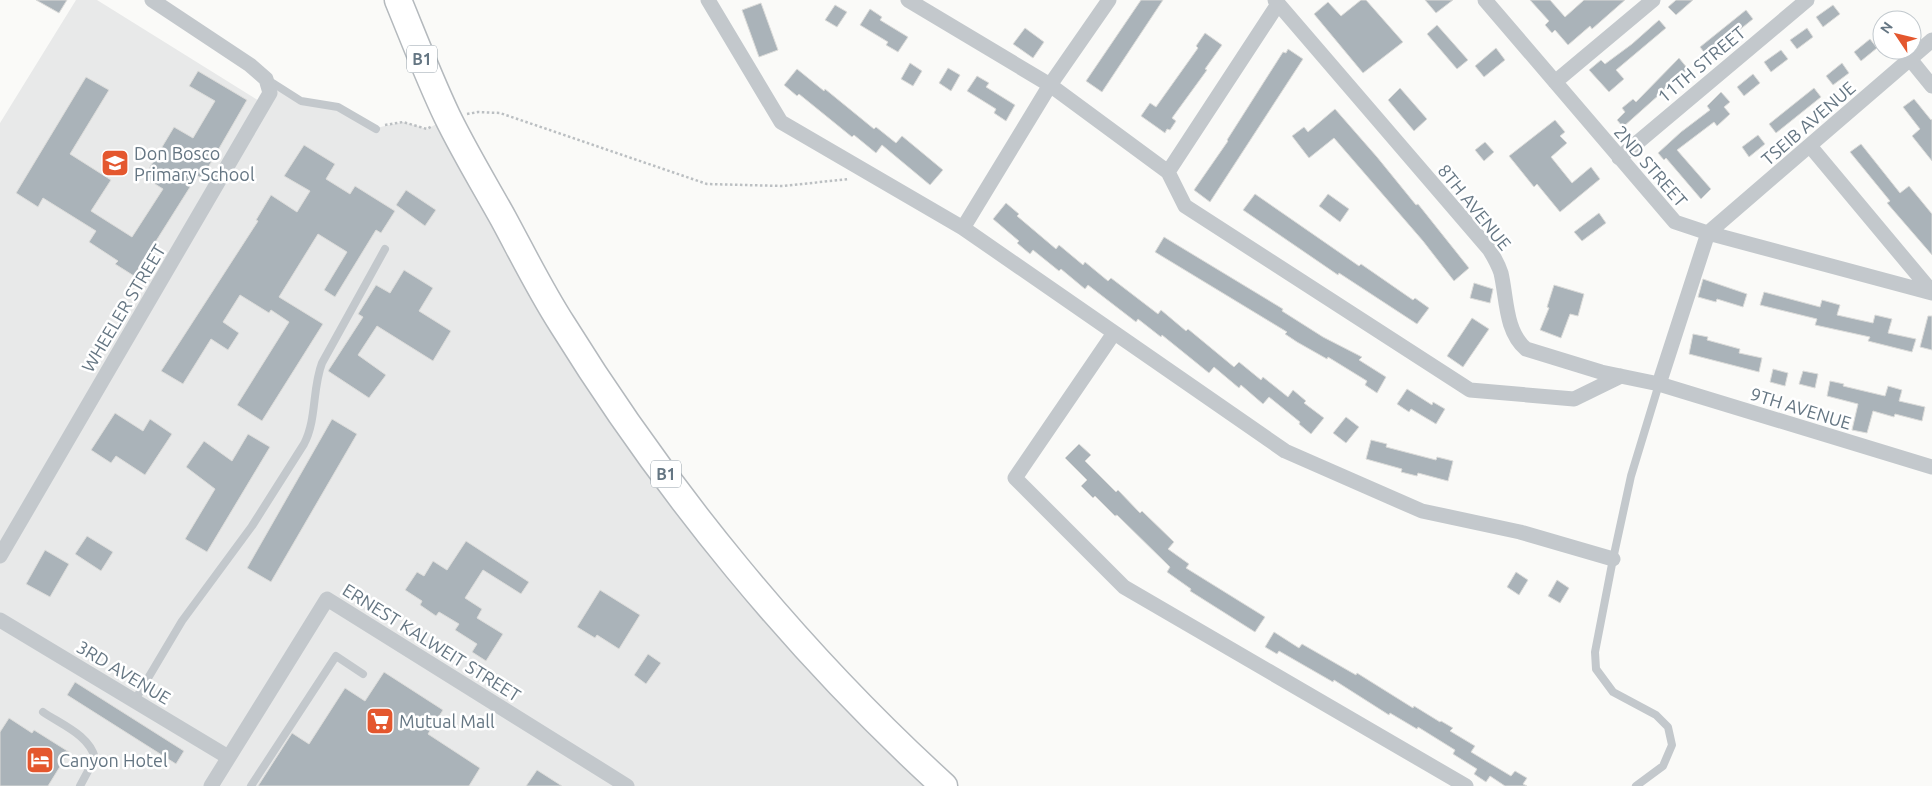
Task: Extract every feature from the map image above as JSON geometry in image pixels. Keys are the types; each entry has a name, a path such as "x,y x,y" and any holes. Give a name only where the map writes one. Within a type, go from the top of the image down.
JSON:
{"highway":[{"name":"B1","path":"398,0 448,118 560,321 596,378 686,502 744,576 809,651 894,741 944,786"}],"street":[{"path":"152,0 250,65 266,79"},
{"path":"708,0 781,122 963,228 1285,451 1422,511 1520,532 1613,559"},
{"path":"908,0 1050,85 1168,172 1185,206 1470,390 1574,399 1621,376"},
{"path":"963,228 1050,85 1109,0"},
{"path":"1555,82 1653,0"},
{"name":"11TH STREET","path":"1619,158 1807,0"},
{"name":"2ND STREET","path":"1489,1 1555,82 1675,222 1708,233 1932,293"},
{"path":"1168,172 1276,2"},
{"name":"8TH AVENUE","path":"1276,2 1489,249 1497,261 1501,273 1513,333 1518,342 1526,349 1600,372 1659,384"},
{"name":"TSEIB AVENUE","path":"1922,49 1932,40"},
{"name":"TSEIB AVENUE","path":"1708,233 1909,60"},
{"path":"1911,60 1932,86"},
{"name":"WHEELER STREET","path":"0,556 264,104 270,93 266,79"},
{"path":"1810,146 1932,293"},
{"path":"1659,384 1708,233"},
{"path":"1114,333 1015,478 1124,587 1466,786"},
{"name":"9TH AVENUE","path":"1659,384 1932,467"},
{"name":"ERNEST KALWEIT STREET","path":"210,786 327,599 627,786"},
{"name":"3RD AVENUE","path":"0,620 228,756"}],"lane":[{"path":"266,79 301,101 338,108 376,128"},
{"path":"134,700 182,621 252,526 304,444 309,434 318,376 322,363 384,249"},
{"path":"1636,786 1663,766 1672,745 1668,727 1656,714 1637,706 1613,692 1596,669 1595,652 1613,559 1632,476 1659,384"},
{"path":"251,786 336,656 363,674"},
{"path":"43,712 86,740 93,749 95,758 80,786"}],"path":[{"path":"376,128 403,122 427,129 448,118 478,112 500,113 707,184 783,186 873,176"}],"shaded area":[{"path":"76,0 97,0 264,104 266,79 301,101 338,107 376,128 403,122 427,129 448,118 648,450 944,786 0,786 0,123"}],"building":[{"path":"36,0 67,0 59,13"},
{"path":"1141,0 1163,0 1102,92 1086,81"},
{"path":"1361,0 1366,0 1403,42 1363,73 1314,14 1328,2 1341,16"},
{"path":"1425,0 1453,0 1436,13"},
{"path":"1530,0 1550,0 1565,17 1584,0 1625,0 1592,29 1590,26 1568,45 1555,30 1552,33 1545,25 1549,21"},
{"path":"1676,0 1693,0 1676,15 1668,7"},
{"path":"761,3 778,50 759,57 742,10"},
{"path":"835,5 847,12 837,27 825,20"},
{"path":"1833,5 1840,14 1823,27 1816,17"},
{"path":"870,9 882,17 880,20 908,37 898,52 886,45 888,42 860,25"},
{"path":"1746,10 1753,19 1707,56 1700,47"},
{"path":"1659,20 1666,28 1616,70 1624,79 1609,92 1589,70 1601,60 1605,64 1632,44"},
{"path":"1437,25 1468,60 1457,69 1427,34"},
{"path":"1025,28 1044,42 1033,58 1013,44"},
{"path":"1807,28 1813,37 1797,49 1790,40"},
{"path":"1205,33 1222,45 1205,69 1207,70 1172,118 1176,121 1170,130 1167,129 1165,133 1141,116 1150,103 1156,107 1198,48 1196,46"},
{"path":"1870,39 1872,42 1872,52 1861,61 1854,52"},
{"path":"1496,48 1505,60 1484,77 1475,66"},
{"path":"1288,49 1303,59 1210,202 1194,190 1228,141 1283,52 1286,53"},
{"path":"1781,50 1788,59 1771,72 1764,62"},
{"path":"1679,58 1688,69 1623,127 1617,120 1625,112 1622,108 1633,99 1636,102"},
{"path":"910,63 922,71 913,86 901,79"},
{"path":"1842,63 1849,73 1833,85 1826,76"},
{"path":"948,68 960,75 951,91 939,83"},
{"path":"797,69 874,129 876,127 896,143 902,136 943,170 930,185 882,145 876,153 854,135 852,137 799,94 797,96 784,85"},
{"path":"198,71 247,100 202,178 197,176 134,276 115,264 118,261 89,242 96,231 43,198 38,207 16,193 86,77 109,90 70,154 111,180 91,211 132,237 163,189 144,177 174,127 193,138 215,101 189,86"},
{"path":"1753,74 1760,83 1744,96 1737,87"},
{"path":"977,76 989,83 986,87 1015,105 1006,121 994,113 996,109 967,91"},
{"path":"1400,88 1427,119 1414,131 1388,100"},
{"path":"1814,88 1821,97 1776,133 1769,124"},
{"path":"1721,92 1730,102 1724,107 1730,114 1717,126 1714,122 1677,150 1711,189 1701,199 1666,158 1664,160 1658,153 1681,132 1710,110 1707,106"},
{"path":"1914,99 1932,119 1932,161 1912,136 1920,129 1903,107"},
{"path":"1335,109 1416,205 1418,204 1469,268 1454,281 1423,241 1334,138 1309,158 1292,136 1304,127 1308,132"},
{"path":"1555,120 1565,132 1560,136 1567,143 1551,157 1572,183 1591,167 1600,179 1560,212 1537,184 1534,187 1509,156"},
{"path":"1758,135 1765,144 1749,157 1742,147"},
{"path":"1485,142 1494,152 1484,161 1475,150"},
{"path":"1861,144 1900,193 1909,186 1932,214 1932,255 1887,203 1890,201 1850,152"},
{"path":"304,145 335,164 326,179 350,194 355,186 395,211 381,233 376,230 335,297 324,290 347,252 318,234 279,297 323,324 262,421 237,405 289,322 271,310 269,313 240,295 223,322 239,333 228,350 211,339 183,384 161,371 258,221 256,220 271,195 297,212 310,191 284,176"},
{"path":"406,190 436,210 425,226 396,205"},
{"path":"1255,194 1359,266 1361,264 1413,300 1415,298 1429,308 1417,324 1339,273 1338,275 1243,210"},
{"path":"1328,194 1349,209 1340,222 1319,206"},
{"path":"1006,203 1019,214 1017,216 1056,249 1059,245 1083,265 1085,262 1108,281 1111,278 1158,314 1161,310 1186,331 1188,329 1234,367 1239,362 1261,380 1263,377 1288,397 1293,390 1306,401 1304,403 1324,418 1311,434 1299,424 1300,422 1269,397 1263,404 1241,385 1239,388 1214,367 1209,373 1162,335 1161,337 1138,319 1136,322 1088,285 1085,289 1061,269 1059,271 1033,250 1030,254 1017,243 1019,241 993,219"},
{"path":"1599,213 1606,223 1582,241 1574,232"},
{"path":"1164,237 1283,309 1282,311 1323,337 1362,357 1359,360 1386,377 1377,393 1365,385 1367,381 1328,357 1327,359 1297,342 1285,334 1287,332 1155,252"},
{"path":"404,270 433,288 419,311 451,331 433,361 377,326 358,355 386,375 369,398 328,371 363,317 358,314 376,285 390,293"},
{"path":"1703,279 1747,294 1743,307 1717,299 1716,302 1698,297"},
{"path":"1474,283 1493,289 1490,303 1470,298"},
{"path":"1554,285 1584,294 1578,316 1570,314 1561,338 1540,330 1549,308 1547,307"},
{"path":"1764,292 1820,307 1822,300 1840,305 1837,315 1873,323 1875,315 1892,319 1888,333 1916,339 1912,352 1868,341 1870,337 1815,325 1817,319 1760,305"},
{"path":"1928,316 1932,316 1932,350 1920,347"},
{"path":"1472,318 1489,329 1463,367 1447,356"},
{"path":"1693,334 1708,337 1707,340 1740,349 1739,353 1762,358 1759,372 1689,354"},
{"path":"1773,369 1788,373 1785,386 1770,382"},
{"path":"1803,371 1818,374 1815,388 1799,384"},
{"path":"1830,381 1885,396 1888,386 1902,390 1899,401 1925,407 1922,421 1895,414 1894,417 1873,411 1867,433 1852,430 1858,404 1827,396"},
{"path":"1407,389 1432,405 1433,402 1445,409 1436,424 1411,409 1409,412 1397,404"},
{"path":"115,413 143,431 150,419 172,434 145,475 116,456 111,463 91,450"},
{"path":"1346,417 1359,427 1346,443 1333,433"},
{"path":"332,419 357,434 271,582 247,568"},
{"path":"248,434 270,447 207,552 185,539 215,489 186,467 204,441 232,461"},
{"path":"1371,440 1387,444 1386,447 1436,460 1437,457 1453,461 1448,481 1418,473 1417,476 1401,472 1402,469 1366,459"},
{"path":"1079,444 1091,455 1085,461 1116,492 1118,490 1140,513 1142,511 1174,542 1168,549 1189,564 1186,568 1265,617 1255,632 1190,591 1191,589 1167,572 1170,567 1117,515 1115,516 1095,496 1093,498 1081,486 1087,480 1065,458"},
{"path":"87,536 113,552 101,571 75,554"},
{"path":"466,541 529,582 521,594 483,570 465,598 482,609 477,618 503,634 486,661 472,652 477,644 455,630 459,624 439,612 436,616 420,605 422,601 405,590 417,572 424,576 433,561 447,570"},
{"path":"45,550 69,564 50,597 26,584"},
{"path":"1516,572 1528,580 1519,595 1507,587"},
{"path":"1557,580 1569,588 1560,603 1548,596"},
{"path":"600,590 640,615 619,649 597,635 595,638 577,627"},
{"path":"1274,632 1299,648 1302,644 1356,675 1357,673 1413,708 1414,706 1453,728 1450,731 1475,746 1471,752 1511,776 1515,771 1527,778 1523,784 1527,786 1505,786 1490,776 1486,782 1474,774 1477,769 1453,754 1455,750 1418,727 1417,729 1390,713 1389,715 1334,680 1333,682 1279,651 1277,654 1265,647"},
{"path":"648,654 661,663 646,684 634,675"},
{"name":"Mutual Mall","path":"384,672 443,710 428,734 480,768 469,786 258,786 292,733 309,744 345,688 365,701"},
{"path":"75,682 184,751 176,764 67,695"},
{"name":"Canyon Hotel","path":"9,718 32,733 34,730 69,752 48,786 0,786 0,732"},
{"path":"537,770 562,786 526,786"}],"place":[{"name":"Don Bosco Primary School","path":"115,163"},
{"name":"Mutual Mall","path":"380,721"},
{"name":"Canyon Hotel","path":"40,760"}]}
